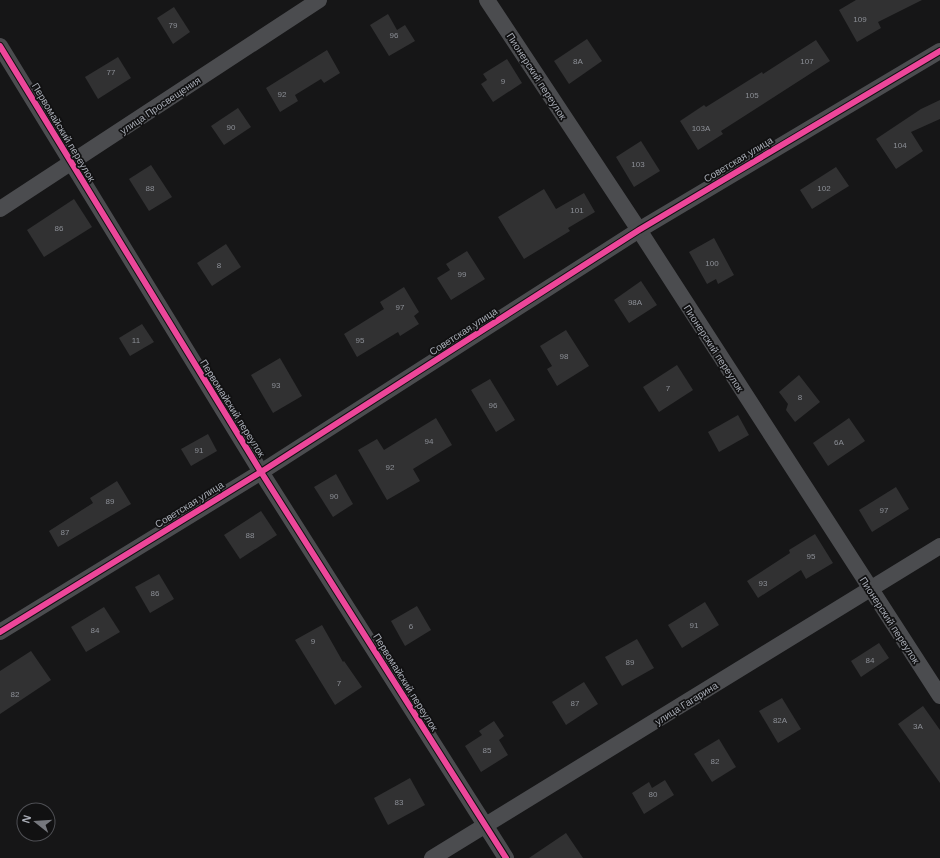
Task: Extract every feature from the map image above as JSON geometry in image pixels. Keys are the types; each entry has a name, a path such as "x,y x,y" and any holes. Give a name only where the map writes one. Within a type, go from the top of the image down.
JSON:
{"street":[{"name":"улица Просвещения","path":"0,210 319,0"},
{"name":"Пионерский переулок","path":"487,0 639,230 870,590 940,696"},
{"name":"Первомайский переулок","path":"0,46 261,472 506,858"},
{"name":"Советская улица","path":"0,632 261,472 639,230 940,52"},
{"name":"улица Гагарина","path":"432,858 940,546"}],"building":[{"path":"856,0 922,0 878,22 881,28 857,42 839,10"},
{"path":"174,7 190,32 173,44 157,18"},
{"path":"388,14 397,30 405,25 415,41 389,56 370,25"},
{"path":"587,39 602,61 569,84 554,61"},
{"path":"816,40 830,61 721,131 723,134 698,150 680,121 704,105 706,107 762,72 763,74"},
{"path":"327,50 340,73 324,83 321,79 295,95 298,101 280,112 266,88"},
{"path":"118,57 131,78 98,99 85,77"},
{"path":"507,59 522,83 493,102 481,84 487,80 483,74"},
{"path":"940,100 940,119 911,132 923,151 896,169 876,139 921,109"},
{"path":"238,108 251,127 224,145 211,126"},
{"path":"641,141 660,171 634,187 616,157"},
{"path":"151,165 172,197 149,211 129,179"},
{"path":"836,167 849,186 812,209 800,190"},
{"path":"544,189 556,209 584,193 595,212 568,228 570,231 524,259 498,217"},
{"path":"74,199 92,227 44,257 27,230"},
{"path":"714,238 734,275 718,284 716,279 707,284 689,252"},
{"path":"226,244 241,267 212,286 197,263"},
{"path":"467,251 485,279 451,300 437,278 450,270 446,264"},
{"path":"641,281 657,305 629,323 614,300"},
{"path":"404,287 419,312 414,316 419,324 400,336 398,332 357,357 344,334 384,309 380,302"},
{"path":"142,324 154,342 130,356 119,338"},
{"path":"566,330 589,366 557,386 547,369 552,366 540,346"},
{"path":"280,358 302,396 273,413 251,375"},
{"path":"677,365 693,390 659,412 643,387"},
{"path":"799,375 820,402 795,422 786,410 788,404 779,392"},
{"path":"490,379 515,420 496,432 471,390"},
{"path":"738,415 749,435 719,452 708,432"},
{"path":"436,418 452,445 413,469 420,481 387,500 358,450 377,439 384,450"},
{"path":"849,418 865,441 828,466 813,443"},
{"path":"208,434 217,451 191,466 181,449"},
{"path":"336,474 353,504 333,517 314,487"},
{"path":"117,481 131,504 58,547 49,531 93,503 90,498"},
{"path":"896,487 909,509 872,532 859,510"},
{"path":"261,511 277,535 240,559 224,535"},
{"path":"815,534 833,563 806,579 801,570 758,598 747,581 790,553 789,550"},
{"path":"159,574 174,599 150,613 135,587"},
{"path":"705,602 719,625 682,648 668,625"},
{"path":"417,606 431,630 405,646 391,621"},
{"path":"104,607 120,632 86,652 71,627"},
{"path":"322,625 343,662 344,661 362,687 335,705 295,640"},
{"path":"637,639 654,668 622,686 605,657"},
{"path":"879,643 889,658 861,677 851,661"},
{"path":"31,651 51,680 0,714 0,671"},
{"path":"584,682 598,704 566,725 552,702"},
{"path":"782,698 801,729 778,743 759,711"},
{"path":"923,706 940,730 940,783 898,724"},
{"path":"494,721 504,736 499,740 508,755 481,772 465,746 482,735 479,731"},
{"path":"719,739 736,767 712,782 694,754"},
{"path":"410,778 425,805 388,825 374,798"},
{"path":"665,780 674,795 644,814 632,793 649,782 652,788"},
{"path":"566,833 583,858 529,858"}],"cycle path":[{"path":"0,46 261,472 506,858"},
{"path":"0,632 261,472 639,230 940,51"}]}
